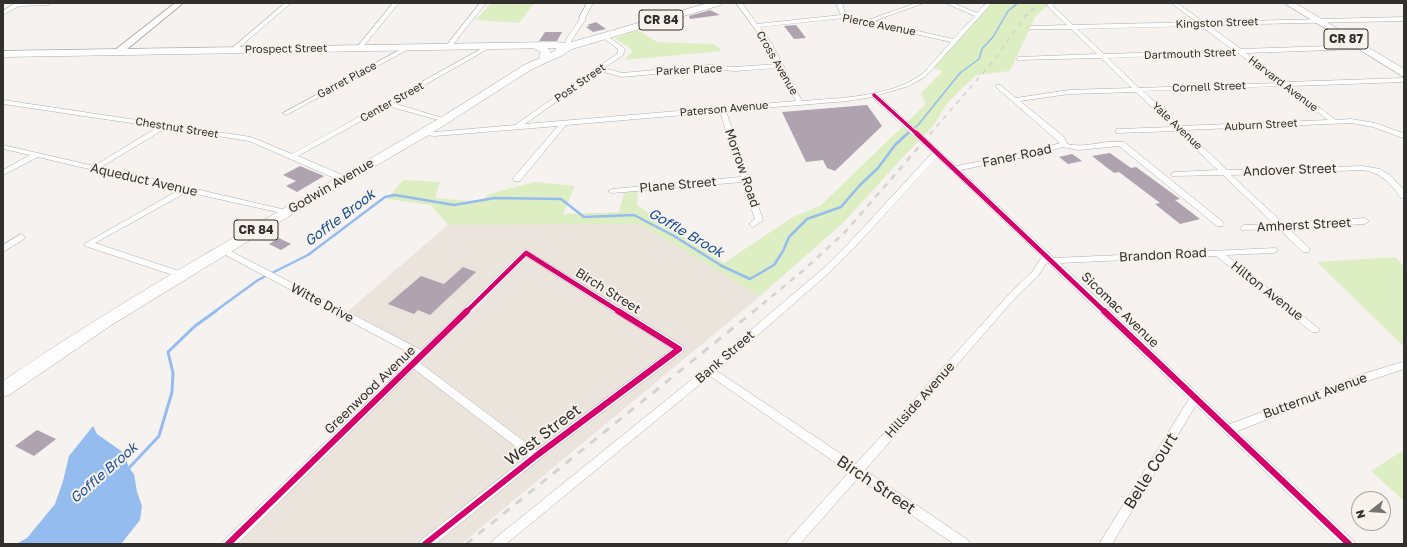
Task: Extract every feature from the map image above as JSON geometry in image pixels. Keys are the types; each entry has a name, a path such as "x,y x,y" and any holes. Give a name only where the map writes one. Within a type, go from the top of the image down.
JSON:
{"main road":[{"name":"Godwin Avenue","path":"4,388 65,347 182,275 286,212 423,133 555,50 705,5 718,3"},
{"name":"CR 87","path":"1289,3 1402,72"},
{"path":"533,46 545,50 546,52 541,59"},
{"name":"Prospect Street","path":"3,54 569,46"}],"street":[{"path":"3,13 19,3 48,3"},
{"path":"118,52 179,3"},
{"path":"233,50 288,3"},
{"path":"359,48 396,3"},
{"path":"448,47 483,3"},
{"path":"569,46 568,41 583,19 582,18 590,3"},
{"name":"Cross Avenue","path":"739,3 769,44 800,103"},
{"path":"839,3 844,16"},
{"path":"869,21 921,3"},
{"path":"948,3 978,15"},
{"name":"Paterson Avenue","path":"423,133 435,134 800,103 874,95 898,88 924,75 989,3"},
{"name":"Yale Avenue","path":"1052,3 1050,4 1051,7 1306,250"},
{"name":"Harvard Avenue","path":"1174,3 1334,122"},
{"name":"Pierce Avenue","path":"755,26 844,16 955,41"},
{"name":"Kingston Street","path":"1031,28 1404,19"},
{"path":"574,34 576,37 580,38 599,38"},
{"name":"Post Street","path":"517,127 622,52 621,48 599,38"},
{"name":"Center Street","path":"293,156 490,46"},
{"name":"Dartmouth Street","path":"1019,60 1360,47"},
{"name":"Garret Place","path":"286,113 407,48"},
{"name":"Parker Place","path":"599,69 622,75 708,67 735,69 780,66"},
{"name":"Cornell Street","path":"1015,100 1069,92 1404,80"},
{"name":"Faner Road","path":"954,169 1035,153 1063,145 1064,143 1061,139 998,86"},
{"name":"Sicomac Avenue","path":"874,95 1050,258 1349,544"},
{"name":"Chestnut Street","path":"3,102 251,139 344,179"},
{"path":"388,104 444,120"},
{"name":"Morrow Road","path":"722,109 759,220 753,224"},
{"name":"Auburn Street","path":"1119,131 1351,121 1368,123 1400,135"},
{"path":"516,179 565,122"},
{"path":"95,168 165,126"},
{"path":"1063,145 1083,149 1121,144 1220,224"},
{"name":"Aqueduct Avenue","path":"3,147 184,190 286,212"},
{"name":"Bank Street","path":"498,544 710,371 838,259 937,152"},
{"path":"3,173 36,155"},
{"name":"Andover Street","path":"1175,174 1363,168 1376,170 1388,175 1401,188 1404,196"},
{"name":"Plane Street","path":"612,191 745,179"},
{"path":"182,275 88,244 184,190"},
{"name":"Amherst Street","path":"1244,228 1365,221"},
{"path":"3,249 21,237"},
{"name":"Witte Drive","path":"223,250 422,355"},
{"name":"Brandon Road","path":"1050,258 1273,250"},
{"name":"Birch Street","path":"526,253 679,349"},
{"name":"Greenwood Avenue","path":"228,544 526,253"},
{"name":"Hilton Avenue","path":"1218,253 1315,330"},
{"name":"Hillside Avenue","path":"792,544 1014,294 1050,258"},
{"name":"West Street","path":"425,544 536,456 679,349"},
{"path":"413,363 536,456"},
{"name":"Butternut Avenue","path":"1229,428 1367,377 1402,366"},
{"name":"Birch Street","path":"710,371 856,472 964,544"},
{"name":"Belle Court","path":"1105,544 1196,397"}],"shaded area":[{"path":"640,224 760,296 461,544 225,544 422,352 348,311 448,225"}],"green space":[{"path":"491,3 534,3 519,23 476,20"},
{"path":"992,3 1050,3 1035,17 1010,71 976,75 948,102 933,126 844,222 760,296 640,224 448,225 431,205 387,199 403,180 440,182 435,198 481,202 489,194 535,182 575,186 563,214 619,212 625,190 638,190 637,205 724,263 793,217 820,206 926,104 921,93 943,71 931,67"},
{"path":"638,30 657,42 714,44 722,51 624,60 632,52 631,49 614,38"},
{"path":"1395,257 1404,266 1404,347 1317,262"},
{"path":"1404,450 1404,501 1371,471"}],"water":[{"path":"93,426 97,434 124,453 129,468 134,474 137,492 142,506 140,520 121,544 16,544 27,538 55,504 63,481 69,456"}],"building":[{"path":"710,10 720,15 690,19 689,16"},
{"path":"596,22 606,29 593,32 586,27 590,26 587,25"},
{"path":"796,25 806,38 794,39 784,26"},
{"path":"545,32 562,32 557,41 539,41"},
{"path":"867,105 882,126 835,171 827,168 823,160 806,162 782,112"},
{"path":"1110,153 1131,168 1136,167 1180,199 1175,200 1200,219 1180,224 1155,204 1160,203 1119,172 1114,173 1092,156"},
{"path":"1072,154 1082,161 1068,164 1059,157"},
{"path":"300,166 324,176 297,192 286,186 296,181 283,175"},
{"path":"279,238 291,244 281,250 269,244"},
{"path":"463,267 476,272 430,315 418,310 414,314 388,304 421,276 444,284"},
{"path":"37,430 56,439 34,456 15,446"}],"waterway":[{"name":"Goffle Brook","path":"907,134 918,125 960,73 979,59 982,49 993,37 1008,11 1018,3"},
{"name":"Goffle Brook","path":"214,312 258,280 308,255 385,197 395,195 454,205 495,198 561,199 584,217 634,215 674,236 722,266 750,279 774,265 783,251 789,237 807,219 841,207 860,185 878,168 895,145 908,133"},
{"name":"Goffle Brook","path":"128,469 159,436 172,392 173,373 168,352 195,326 216,311"}],"railway":[{"path":"930,134 996,58 1024,17 1040,3"},
{"path":"753,312 806,268 846,231 931,133"},
{"path":"466,544 754,311"}],"cycle path":[{"path":"874,95 972,185 1349,544"},
{"path":"228,544 526,253 679,349 536,456 425,544"}]}
